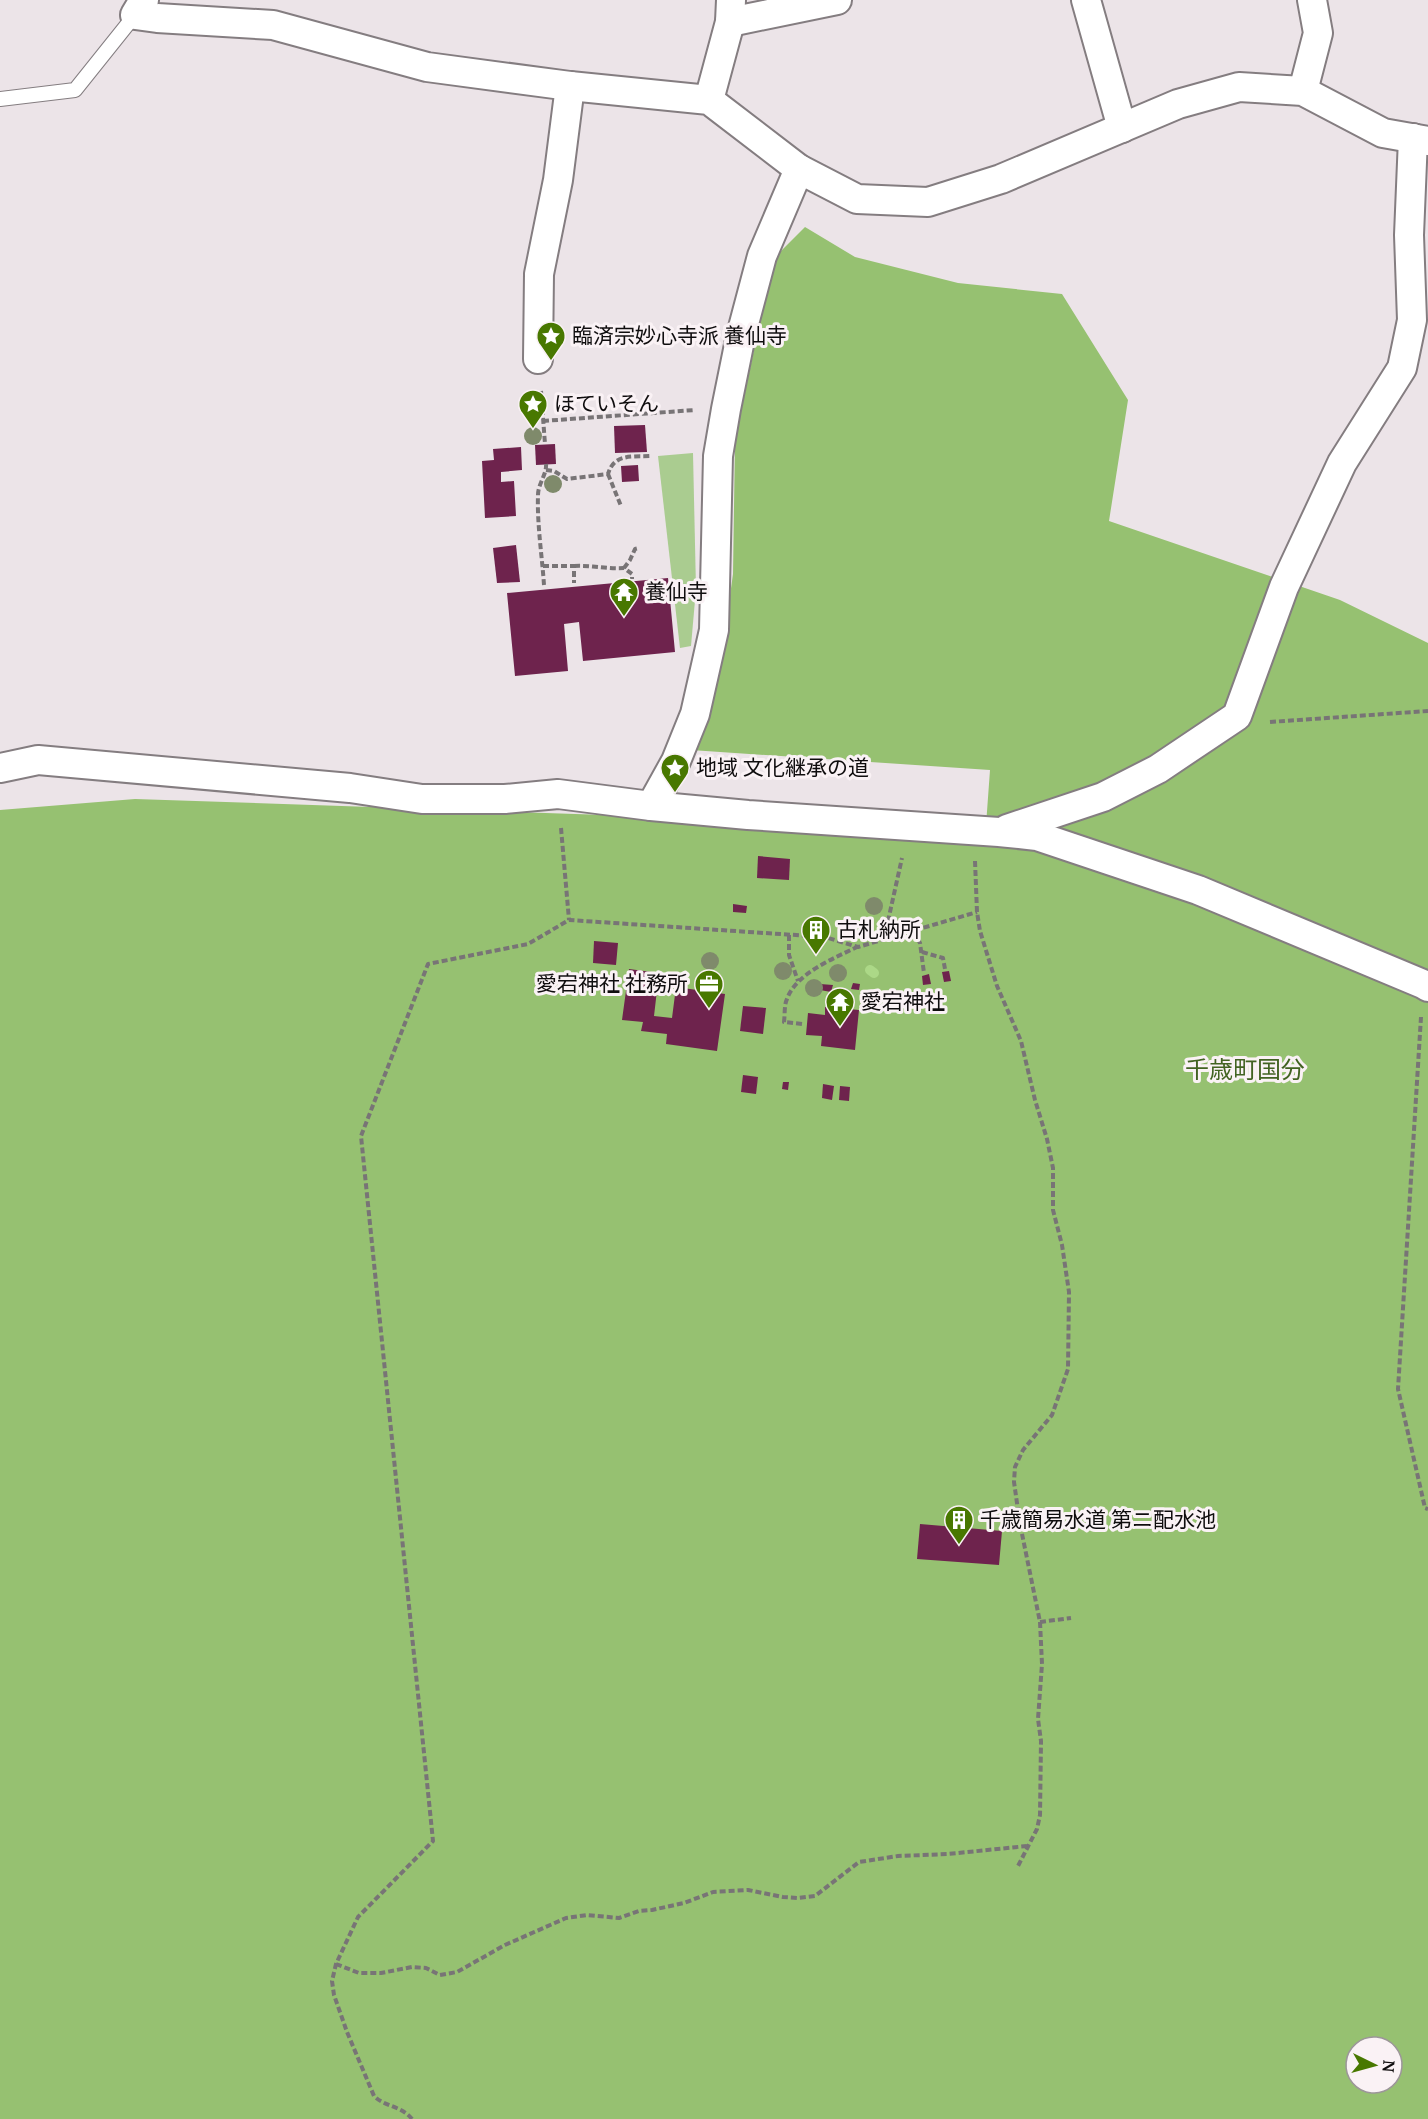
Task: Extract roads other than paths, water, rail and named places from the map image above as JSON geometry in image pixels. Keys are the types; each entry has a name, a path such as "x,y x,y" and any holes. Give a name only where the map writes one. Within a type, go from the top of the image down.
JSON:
{"street":[{"path":"709,100 731,11 837,0"},
{"path":"1086,0 1122,128"},
{"path":"1303,91 1318,33 1312,0"},
{"path":"139,7 157,18 273,25 427,67 570,86 709,100 799,169 857,199 928,202 1001,179 1178,104 1239,87 1303,91 1383,133 1421,140 1409,235 1412,320 1402,368 1342,463 1284,587 1237,716 1158,769 1103,797 988,831"},
{"path":"538,359 539,274 558,180 570,86"},
{"path":"651,806 676,762 695,714 714,630 718,456 726,409 741,335 762,256 799,169"},
{"path":"0,768 38,760 350,788 422,799 505,799 558,794 748,815 1037,836 1198,890 1426,985"}],"lane":[{"path":"0,99 75,90 139,7"}],"waterway":[{"path":"870,970 874,973"}],"place":[{"name":"臨済宗妙心寺派 養仙寺","path":"551,362"},
{"name":"ほていそん","path":"533,430"},
{"name":"養仙寺","path":"624,618"},
{"name":"地域 文化継承の道","path":"675,794"},
{"name":"古札納所","path":"816,956"},
{"name":"愛宕神社 社務所","path":"709,1010"},
{"name":"愛宕神社","path":"840,1028"},
{"name":"千歳簡易水道 第ニ配水池","path":"959,1546"}],"district":[{"name":"千歳町国分","path":"1245,1070"}]}
